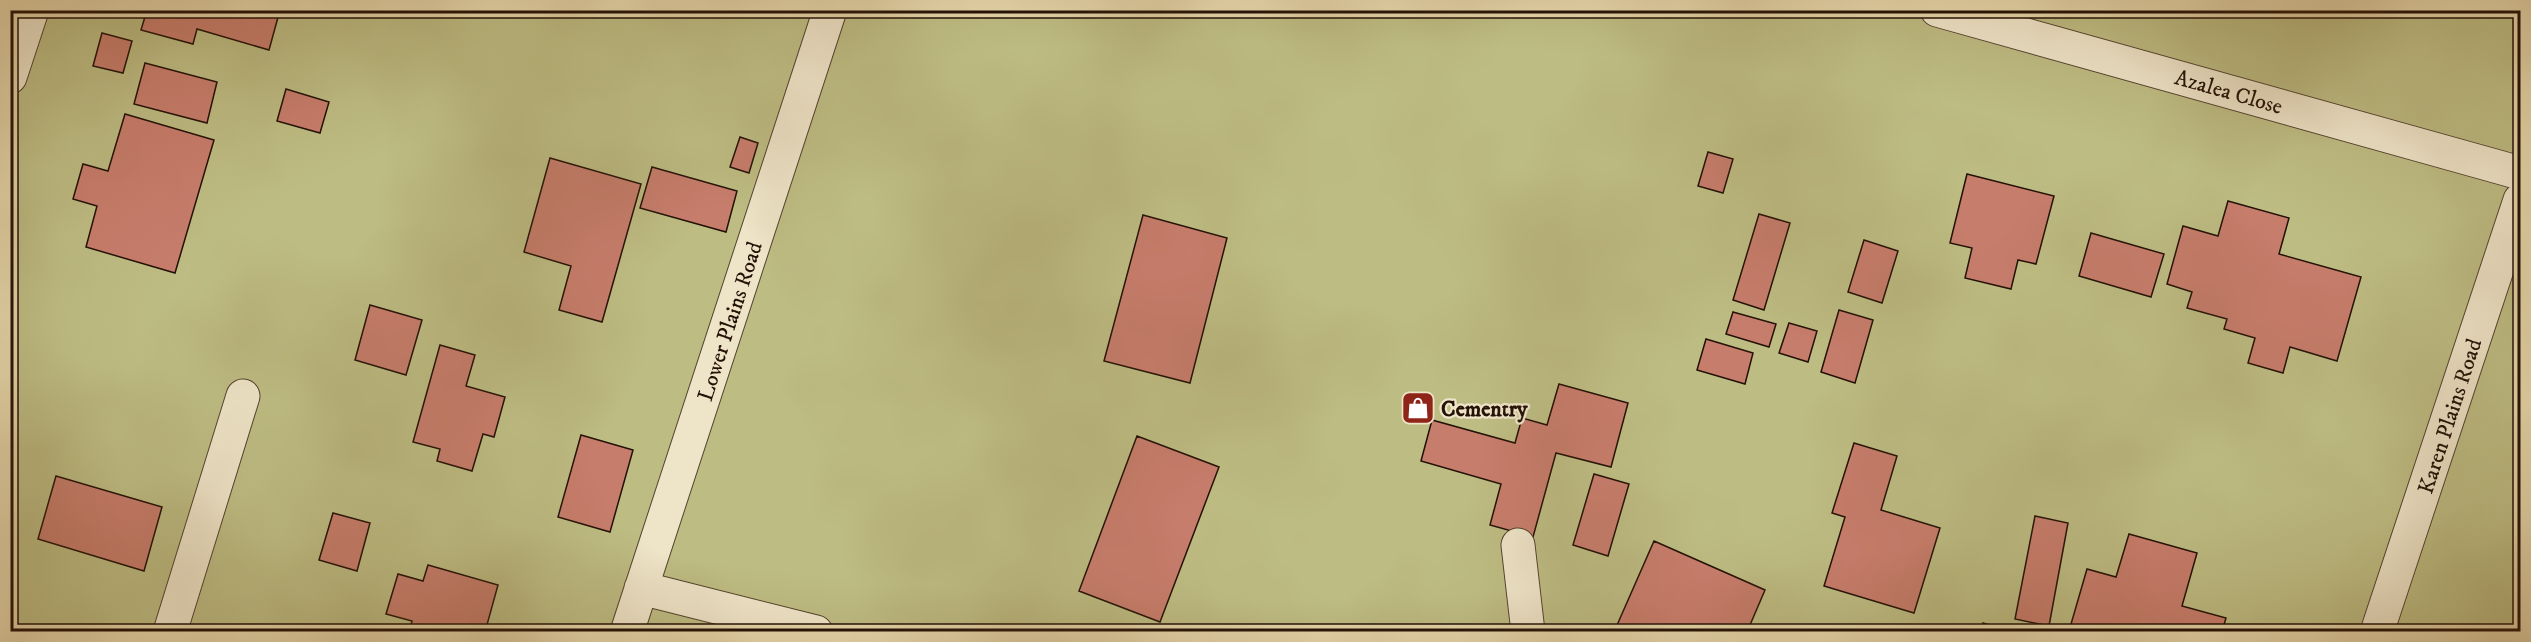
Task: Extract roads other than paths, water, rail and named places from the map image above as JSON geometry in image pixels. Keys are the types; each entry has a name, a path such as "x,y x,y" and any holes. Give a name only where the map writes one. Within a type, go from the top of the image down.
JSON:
{"street":[{"path":"10,78 32,10"},
{"name":"Lower Plains Road","path":"627,632 830,10"},
{"name":"Azalea Close","path":"1937,10 2520,173"},
{"name":"Karen Plains Road","path":"2377,632 2513,244 2520,200"},
{"path":"170,632 243,396"},
{"path":"1518,545 1528,632"},
{"path":"641,588 816,632"}],"place":[{"name":"Cementry","path":"1418,408"}]}
